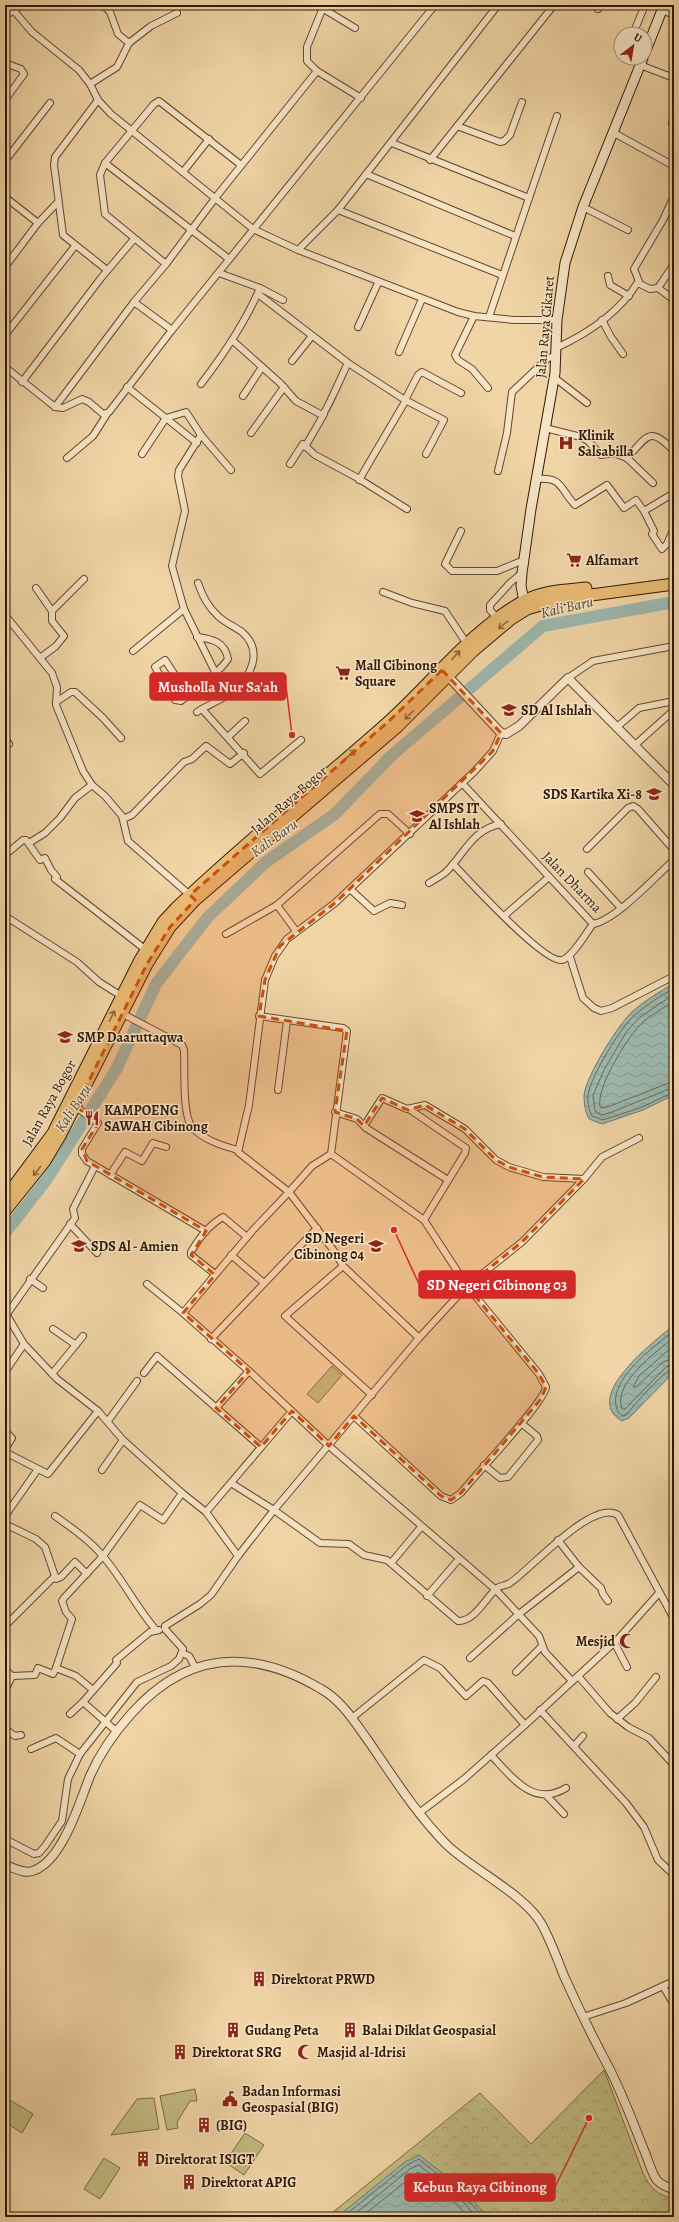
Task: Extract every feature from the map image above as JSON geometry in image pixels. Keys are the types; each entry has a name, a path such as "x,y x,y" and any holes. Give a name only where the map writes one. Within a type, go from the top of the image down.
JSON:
{"highway":[{"name":"Jalan Raya Bogor","path":"5,1211 45,1161 81,1110 128,1016 126,999 146,950 163,922 324,783 398,727 445,673 467,644 497,618 559,591 674,577"},
{"name":"Jalan Raya Bogor","path":"445,673 525,605 674,584"},
{"name":"Jalan Raya Bogor","path":"5,1198 53,1133 126,999 158,946 192,897"},
{"path":"5,1184 16,1183"}],"main road":[{"path":"653,31 663,7"},
{"name":"Jalan Raya Cikaret","path":"525,605 522,573 545,428 555,378 557,320 565,263 584,207 640,66"}],"street":[{"path":"103,5 110,12 118,34 129,43"},
{"path":"67,458 93,436 127,387 219,273 228,259 361,98 435,5"},
{"path":"298,250 338,210 392,143 498,5"},
{"path":"430,160 554,5"},
{"path":"636,26 645,5"},
{"path":"5,16 20,6"},
{"path":"355,28 323,7 306,53 307,61 317,71 361,98"},
{"path":"663,7 674,15"},
{"path":"14,11 28,29 79,70 90,84 98,100 131,132 216,197 253,229 298,250 378,282 422,299 474,316 557,320"},
{"path":"90,84 117,67 129,43 151,26 177,13"},
{"path":"5,63 21,69 24,74 5,100"},
{"path":"650,66 674,78"},
{"path":"55,407 134,302 166,264 216,197 317,71"},
{"path":"98,100 55,157 54,165 63,235 107,270"},
{"path":"166,264 134,239 103,211 100,175 105,164 154,104 159,101 242,165"},
{"path":"457,126 500,142 504,142 510,135 522,102"},
{"path":"5,161 50,103"},
{"path":"489,317 557,116"},
{"path":"614,133 674,166"},
{"path":"183,172 209,139"},
{"path":"392,143 430,160 529,198"},
{"path":"105,164 228,259"},
{"path":"366,174 516,236"},
{"path":"674,196 663,220 635,265 635,274 638,282 650,289 658,288 674,300"},
{"path":"6,200 38,223"},
{"path":"5,267 38,223 58,202"},
{"path":"584,207 628,230"},
{"path":"338,210 502,275"},
{"path":"22,382 107,270 134,239"},
{"path":"5,334 75,246"},
{"path":"658,288 674,264"},
{"path":"219,273 283,300"},
{"path":"608,276 610,285 629,296"},
{"path":"358,327 378,282"},
{"path":"498,471 507,433 512,392 548,358 580,337 602,320 629,296 638,282"},
{"path":"259,291 312,336 348,363 406,400 444,420 426,454"},
{"path":"201,384 232,340 251,309 259,291"},
{"path":"399,352 422,299"},
{"path":"134,302 172,330"},
{"path":"474,316 455,355 458,360 472,369 488,388"},
{"path":"602,320 611,337 624,354"},
{"path":"292,360 312,336"},
{"path":"232,340 296,401 320,415 324,414"},
{"path":"306,446 324,414 348,363"},
{"path":"5,367 55,407 63,408 82,399 89,402 100,412 107,414"},
{"path":"243,396 262,367"},
{"path":"359,480 406,400 418,375 422,372 461,393"},
{"path":"555,378 587,403"},
{"path":"127,387 197,443"},
{"path":"251,433 284,388"},
{"path":"142,454 166,418 183,412 188,413 201,435 231,470"},
{"path":"545,428 581,437 588,441 601,455 614,453 626,458 653,483"},
{"path":"201,435 179,470 178,476 185,511 172,566 184,609 215,672"},
{"path":"626,458 647,437 652,435 660,437 674,451"},
{"path":"290,464 300,445 303,444 315,455 407,509"},
{"path":"537,479 549,478 555,480 575,506 607,485 624,508 636,500 644,511 654,531 652,534 662,549 674,528"},
{"path":"644,511 674,493"},
{"path":"461,530 445,564 452,571 497,571 524,560"},
{"path":"497,618 490,610 490,605 510,583 522,573"},
{"path":"52,611 84,579"},
{"path":"198,583 206,602 212,609 220,618 242,633 249,641 254,664 250,673 232,692 200,710 244,753 262,774 301,740"},
{"path":"36,588 52,611 52,621 63,638 40,658"},
{"path":"383,592 412,603 445,612 467,644"},
{"path":"133,651 184,609"},
{"path":"5,615 40,658 56,681 56,702 73,746 92,785 105,796 123,819 126,836 132,846 192,897"},
{"path":"188,695 165,660 155,666 162,680 177,701 181,700 188,695 215,672 228,659 224,646 218,642 198,637"},
{"path":"445,673 501,733 506,734 519,726 568,678 593,661 674,646"},
{"path":"568,678 635,745 672,779"},
{"path":"56,702 71,692 75,692 103,718 120,738"},
{"path":"617,727 639,708 674,701"},
{"path":"635,745 674,710"},
{"path":"228,737 245,721"},
{"path":"238,1150 249,1105 259,1016 265,980 274,956 296,931 324,913 410,834 462,783 493,751 501,733"},
{"path":"123,819 132,815 184,762 192,759 206,746 230,764 244,753"},
{"name":"Jalan Dharma","path":"462,783 593,924 604,920 621,908 674,860"},
{"path":"29,843 45,833 60,818 75,798 92,785"},
{"path":"587,849 628,808 632,806 638,809 674,850"},
{"path":"226,934 277,904 380,814 388,814 410,834"},
{"path":"429,883 446,872 474,838 489,827 500,824"},
{"path":"6,852 23,840 29,843 40,860 45,858 51,870 57,877 55,880 146,950"},
{"path":"453,864 541,952 558,960 570,957 593,924"},
{"path":"588,872 621,908"},
{"path":"504,916 549,877"},
{"path":"350,889 374,911 390,903 402,905"},
{"path":"277,904 296,931"},
{"path":"5,916 77,962 99,982 126,999"},
{"path":"570,957 583,998 594,1008 601,1010 612,1008 674,976"},
{"path":"128,1016 174,1039 183,1047 187,1110 192,1126 210,1140 238,1150 247,1161 289,1192 317,1228 343,1266 419,1338"},
{"path":"259,1016 343,1028 347,1031 335,1112 331,1154"},
{"path":"278,1090 287,1020"},
{"path":"364,1126 382,1098 410,1109 466,1148 424,1220"},
{"path":"410,1109 424,1105 432,1108 465,1129 496,1160 509,1167 543,1177 584,1179"},
{"path":"81,1110 95,1119 98,1123 82,1152 88,1161 206,1231"},
{"path":"335,1112 357,1119 364,1126 402,1152 448,1180"},
{"path":"70,1714 83,1702 117,1663 116,1660 141,1639 156,1630 164,1629 166,1625 205,1600 274,1510 419,1338 467,1286 522,1242 584,1179 602,1157 639,1138"},
{"path":"110,1175 125,1152 142,1161 153,1143 166,1147"},
{"path":"183,1313 246,1237 312,1166 331,1154"},
{"path":"331,1154 424,1220 467,1286 539,1374 545,1384 545,1394 457,1496 451,1500 444,1498 354,1416"},
{"path":"95,1166 74,1209 75,1218 6,1313 24,1344 52,1374 68,1389 98,1411 123,1440 182,1493 206,1512 238,1556"},
{"path":"215,1274 191,1255 191,1252 206,1231 223,1217 246,1237"},
{"path":"70,1224 97,1253"},
{"path":"211,1339 317,1228"},
{"path":"231,1255 264,1283"},
{"path":"343,1266 285,1316 372,1395"},
{"path":"30,1279 43,1288"},
{"path":"147,1284 250,1371 329,1446 496,1590 539,1636 547,1655 572,1681"},
{"path":"53,1329 76,1345"},
{"path":"52,1374 83,1336"},
{"path":"5,1372 24,1344"},
{"path":"144,1373 157,1356 261,1447"},
{"path":"216,1408 250,1371"},
{"path":"108,1421 137,1381"},
{"path":"5,1431 12,1438 5,1450 48,1474 98,1411"},
{"path":"206,1512 292,1411"},
{"path":"484,1465 500,1478 508,1477 538,1440 537,1436 521,1423"},
{"path":"102,1470 123,1440"},
{"path":"5,1516 38,1469"},
{"path":"231,1483 274,1510 320,1543 349,1544 364,1555 391,1563 454,1620 463,1622 469,1618 496,1590 510,1584 558,1540 575,1528 600,1514 610,1512 614,1513 618,1515 659,1593 674,1618"},
{"path":"5,1669 12,1676 35,1675 38,1668 53,1674 72,1619 66,1612 62,1601 103,1556 140,1505 163,1520 182,1493"},
{"path":"55,1516 77,1532 103,1556 141,1612 156,1630"},
{"path":"5,1524 36,1539 45,1548 49,1554 54,1577"},
{"path":"391,1563 422,1527"},
{"path":"558,1540 579,1567 601,1588 608,1601"},
{"path":"427,1596 459,1559"},
{"path":"54,1577 56,1580 59,1578 76,1562 87,1574"},
{"path":"470,1658 519,1614 579,1567"},
{"path":"5,1626 54,1577"},
{"path":"419,1813 438,1801 578,1676 614,1642 659,1593"},
{"path":"164,1629 182,1649 182,1653"},
{"path":"614,1642 627,1667"},
{"path":"516,1672 542,1646"},
{"path":"182,1653 189,1656 195,1668"},
{"path":"5,1839 34,1854 41,1851 62,1821 68,1779 80,1754 137,1682 171,1666 182,1653"},
{"path":"352,1718 424,1660 440,1668 466,1696 483,1681 488,1683 525,1724"},
{"path":"5,1865 30,1872 38,1870 51,1857 73,1824 91,1775 116,1730 148,1695 195,1668 231,1661 257,1663 279,1669 321,1688 336,1699 352,1718 419,1813 457,1854 524,1903 540,1921 583,2017 613,2074 657,2180 674,2190"},
{"path":"56,1668 76,1676 93,1690"},
{"path":"5,1691 12,1676"},
{"path":"578,1676 617,1718 650,1738 674,1765"},
{"path":"617,1718 635,1703 656,1677"},
{"path":"83,1702 116,1730"},
{"path":"540,1710 637,1816 658,1860 674,1875"},
{"path":"5,1729 15,1736 22,1735"},
{"path":"574,1746 584,1736"},
{"path":"31,1749 56,1738 80,1754"},
{"path":"491,1755 517,1782 530,1792 547,1796 564,1814"},
{"path":"547,1796 566,1788"},
{"path":"583,2017 626,2003 674,1981"},
{"path":"663,1986 674,2005"}],"highlighted area":[{"path":"442,670 501,733 493,751 335,903 280,946 265,980 259,1016 347,1031 335,1112 357,1119 364,1126 382,1098 408,1110 425,1105 465,1129 496,1160 509,1167 543,1177 584,1179 522,1242 467,1286 539,1374 546,1387 541,1399 461,1493 451,1500 441,1496 354,1416 329,1446 292,1411 261,1447 216,1408 249,1371 183,1313 215,1275 191,1255 206,1231 87,1161 82,1149 99,1122 76,1107 147,964 170,927 195,900 190,895 388,722"}],"green space":[{"path":"332,1366 342,1375 318,1403 307,1394"},
{"path":"604,2070 643,2173 658,2193 674,2199 674,2217 327,2217 480,2093 531,2144"},
{"path":"195,2089 197,2101 190,2101 177,2122 178,2128 167,2130 160,2096"},
{"path":"5,2097 33,2114 22,2133 5,2122"},
{"path":"154,2098 159,2129 111,2135 137,2099"},
{"path":"245,2133 264,2145 244,2175 225,2162"},
{"path":"104,2158 120,2168 100,2199 84,2189"}],"water":[{"path":"674,983 674,1095 643,1110 602,1124 589,1119 585,1107 584,1095 586,1086 604,1050 627,1017 633,1011"},
{"path":"674,1325 674,1372 629,1418 622,1421 611,1411 610,1398 615,1384 626,1370 652,1343"},
{"path":"419,2155 464,2190 481,2210 492,2217 337,2217 405,2162"}],"waterway":[{"name":"Kali Baru","path":"5,1233 47,1179 117,1068 156,984 207,918 266,862 335,814 391,756 543,626 674,602"}],"place":[{"name":"Klinik Salsabilla","path":"566,443"},
{"name":"Alfamart","path":"574,560"},
{"name":"Mall Cibinong Square","path":"343,673"},
{"name":"SD Al Ishlah","path":"509,710"},
{"name":"Musholla Nur Sa'ah","path":"292,735"},
{"name":"SDS Kartika Xi-8","path":"654,794"},
{"name":"SMPS IT Al Ishlah","path":"417,816"},
{"name":"SMP Daaruttaqwa","path":"65,1037"},
{"name":"KAMPOENG SAWAH Cibinong","path":"92,1118"},
{"name":"SD Negeri Cibinong 03","path":"394,1230"},
{"name":"SDS Al - Amien","path":"79,1246"},
{"name":"SD Negeri Cibinong 04","path":"376,1246"},
{"name":"Mesjid","path":"627,1641"},
{"name":"Direktorat PRWD","path":"259,1979"},
{"name":"Gudang Peta","path":"233,2030"},
{"name":"Balai Diklat Geospasial","path":"350,2030"},
{"name":"Direktorat SRG","path":"180,2052"},
{"name":"Masjid al-Idrisi","path":"305,2052"},
{"name":"Badan Informasi Geospasial (BIG)","path":"230,2099"},
{"name":"Kebun Raya Cibinong","path":"589,2118"},
{"name":"(BIG)","path":"204,2125"},
{"name":"Direktorat ISIGT","path":"143,2159"},
{"name":"Direktorat APIG","path":"189,2182"}]}
